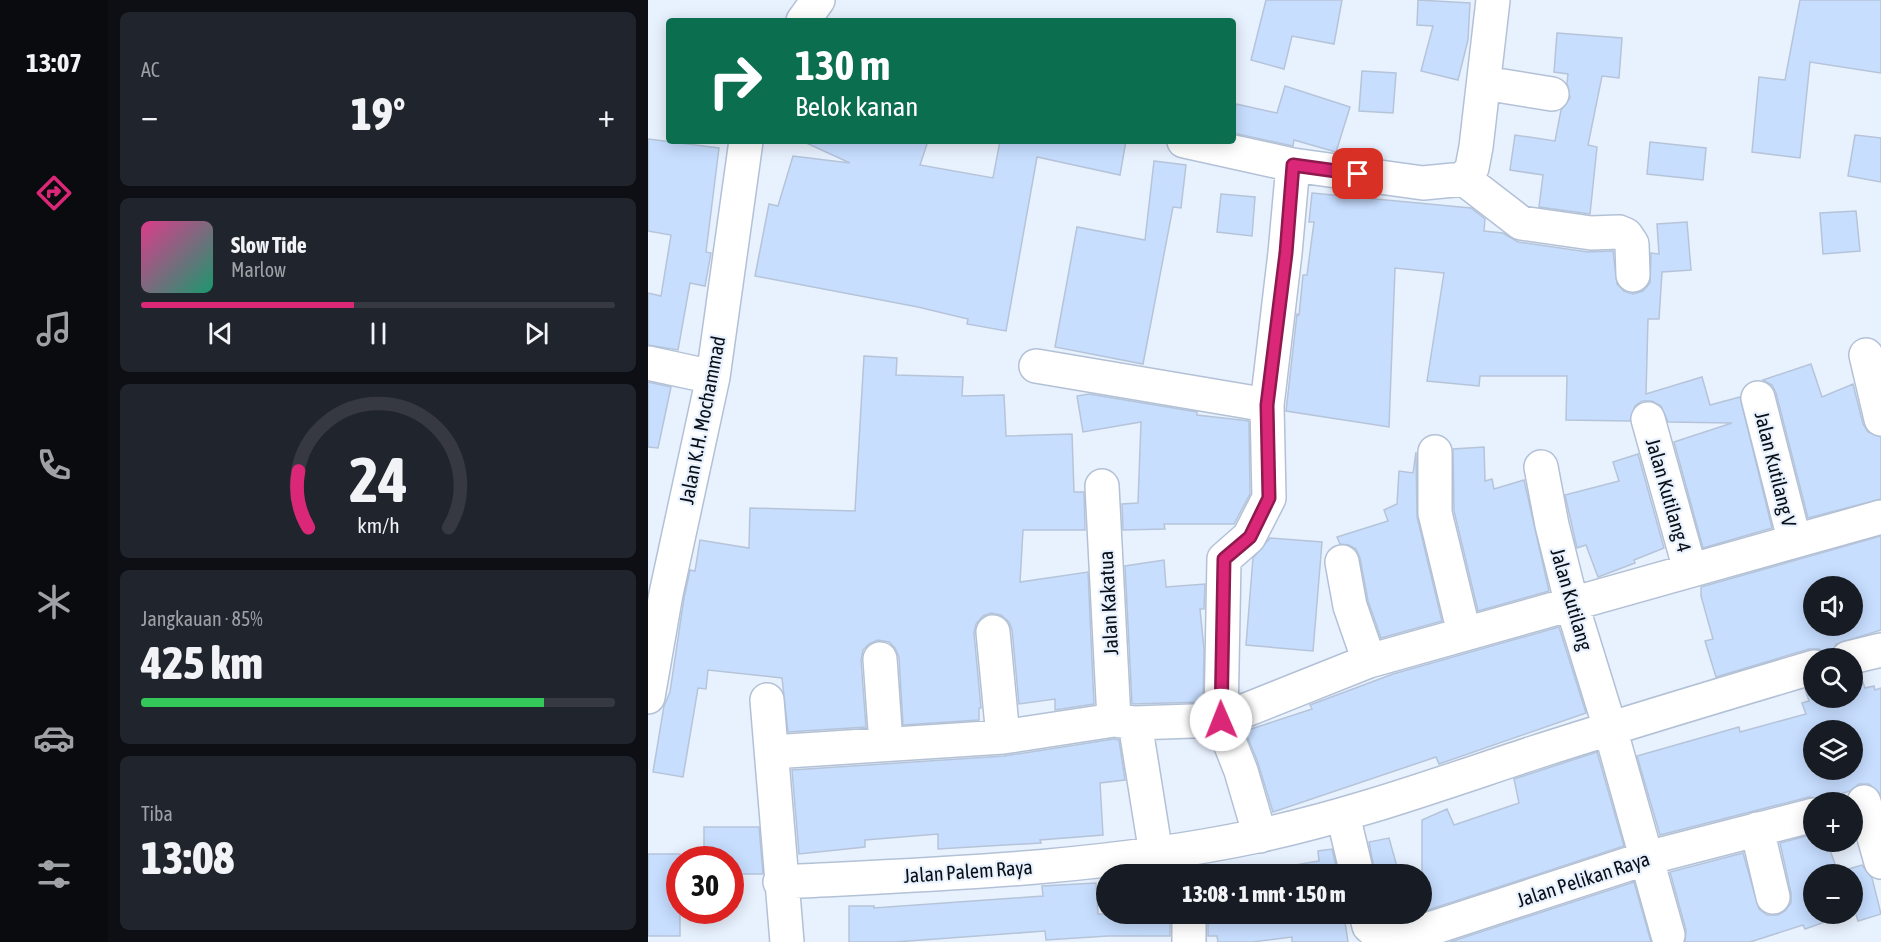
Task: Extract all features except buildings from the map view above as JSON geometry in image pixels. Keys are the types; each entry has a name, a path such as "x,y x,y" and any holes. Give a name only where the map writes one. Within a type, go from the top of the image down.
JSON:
{"street":[{"path":"1464,179 1472,168 1484,83 1492,0"},
{"path":"1484,83 1552,94"},
{"name":"Jalan K.H. Mochammad","path":"648,697 666,594 713,377 746,144"},
{"path":"1198,144 1293,165 1423,183 1464,179 1521,223 1591,233 1619,232 1626,235 1632,244 1633,275"},
{"path":"1260,836 1241,771 1221,720 1224,559 1250,537 1269,498 1267,405 1286,253 1293,165"},
{"path":"1866,355 1881,419"},
{"path":"648,363 713,377"},
{"path":"1036,366 1267,405"},
{"name":"Jalan Kutilang V","path":"1758,398 1794,539"},
{"name":"Jalan Kutilang 4","path":"1648,419 1690,570"},
{"path":"1435,452 1436,522 1464,633"},
{"name":"Jalan Kutilang","path":"1541,468 1572,605 1610,728 1668,935"},
{"name":"Jalan Kakatua","path":"1102,486 1125,721 1176,860"},
{"path":"772,752 1003,736 1125,721 1221,720 1369,661 1572,605 1794,539 1881,517"},
{"path":"1342,562 1350,606 1369,661"},
{"path":"993,632 1003,736"},
{"path":"1863,654 1881,650"},
{"path":"879,659 886,744"},
{"name":"Jalan Palem Raya","path":"780,882 1176,860 1343,815 1610,728 1803,670"},
{"path":"767,700 780,882 787,942"},
{"path":"1866,801 1881,862"},
{"path":"1343,815 1355,864"},
{"name":"Jalan Pelikan Raya","path":"1368,924 1382,938 1405,937 1647,858 1803,818"},
{"path":"1757,829 1773,897"},
{"path":"1189,924 1189,942"}],"route":[{"path":"1221,720 1224,559 1250,537 1269,498 1267,405 1286,253 1293,165 1358,174"}]}
